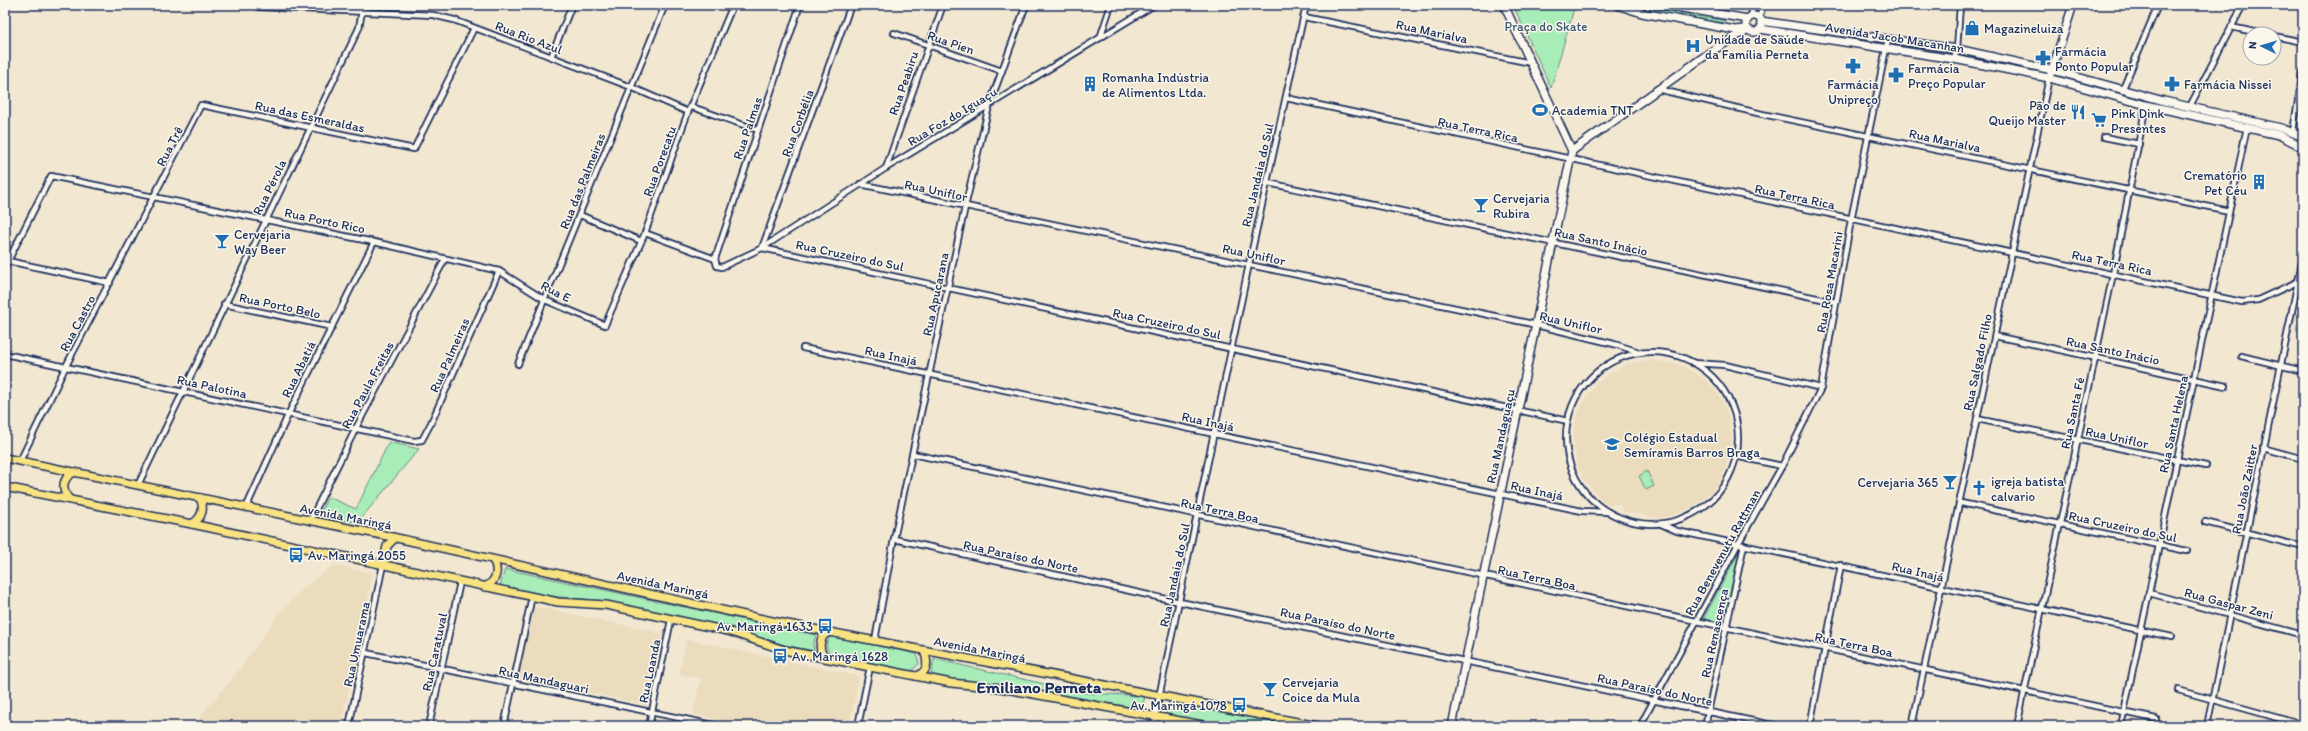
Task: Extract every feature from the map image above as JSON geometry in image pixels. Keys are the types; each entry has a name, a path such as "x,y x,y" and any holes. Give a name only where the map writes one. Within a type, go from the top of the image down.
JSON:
{"main road":[{"path":"1504,5 1572,151 1724,42 1748,29"},
{"path":"1617,5 1642,13 1734,30 1748,29 1754,32 1760,29 1760,20 1664,5"},
{"name":"Rua Salgado Filho","path":"2049,78 2073,5"},
{"path":"1724,27 1727,22 1728,15"},
{"path":"1748,29 1746,24 1749,18"},
{"name":"Avenida Jacob Macanhan","path":"1760,20 1957,49 2052,70 2122,91 2293,131 2303,137"},
{"name":"Avenida Jacob Macanhan","path":"1760,29 1954,59 2049,78 2146,105 2247,127 2288,138 2303,147"},
{"name":"Rua Mandaguaçu","path":"1452,726 1572,151"},
{"name":"Avenida Maringá","path":"5,458 395,538 828,632 1318,726"},
{"path":"68,499 65,494 63,484 66,478 75,472"},
{"path":"5,487 192,524 558,602 606,605 728,631 784,650 951,683 1000,688 1155,715 1208,726"},
{"path":"192,524 199,519 202,511 200,498"},
{"path":"382,565 387,546 395,538"},
{"path":"485,587 494,580 496,575 496,568 493,560"},
{"path":"824,657 820,652 820,642 828,632"},
{"path":"918,676 926,670 927,665 924,651"}],"street":[{"name":"Rua Pérola","path":"138,485 224,304 359,28 363,5"},
{"path":"551,57 572,5"},
{"name":"Rua das Palmeiras","path":"518,364 665,5"},
{"name":"Rua Porecatu","path":"605,325 645,233 688,112 692,106 732,5"},
{"name":"Rua Palmas","path":"715,259 800,5"},
{"name":"Rua Corbélia","path":"762,248 850,5"},
{"name":"Rua Peabiru","path":"886,168 927,45 943,5"},
{"name":"Rua Apucarana","path":"875,640 894,539 929,374 965,207 989,106 1026,5"},
{"path":"1100,38 1111,5"},
{"name":"Rua Foz do Iguaçu","path":"715,259 717,266 722,267 762,248 860,184 1154,5"},
{"name":"Rua Jandaia do Sul","path":"1153,726 1180,602 1231,348 1306,5"},
{"path":"1749,18 1753,5"},
{"path":"1760,20 1763,5"},
{"path":"1954,59 1957,49 1960,5"},
{"path":"2122,91 2158,5"},
{"path":"2186,114 2243,5"},
{"name":"Rua Rio Azul","path":"258,7 433,15 454,20 631,87 688,112"},
{"name":"Rua Marialva","path":"1304,16 1531,63"},
{"path":"2231,27 2242,29"},
{"name":"Rua das Esmeraldas","path":"202,105 414,149 474,28"},
{"name":"Rua Pien","path":"894,33 1002,71"},
{"path":"2282,38 2303,42"},
{"name":"Rua Rosa Macarini","path":"1821,388 1851,220 1888,39"},
{"path":"2293,131 2303,71"},
{"name":"Rua Salgado Filho","path":"1912,726 1961,503 1977,419 2049,78"},
{"name":"Rua Marialva","path":"1657,90 1762,114 2229,211"},
{"name":"Rua Terra Rica","path":"1286,98 1851,220 2013,252 2211,294 2242,302 2250,302 2297,282"},
{"name":"Rua Trê","path":"156,196 202,105"},
{"name":"Rua Santa Fé","path":"2017,726 2113,274 2146,105"},
{"path":"692,106 758,130"},
{"name":"Rua Santa Helena","path":"2121,726 2247,127"},
{"path":"2104,137 2139,144"},
{"name":"Rua Porto Rico","path":"8,261 51,176 156,196 374,242 499,272"},
{"name":"Rua Santo Inácio","path":"1268,182 1836,302"},
{"name":"Rua Uniflor","path":"860,184 965,207 1249,264 1535,325 1614,344 1642,353"},
{"name":"Rua Castro","path":"20,461 65,368 156,196"},
{"path":"580,215 641,241"},
{"path":"645,233 715,259"},
{"name":"Rua Abatiá","path":"246,508 289,413 374,242"},
{"name":"Rua Cruzeiro do Sul","path":"762,248 1568,421"},
{"name":"Rua João Zaitter","path":"2207,726 2303,257"},
{"name":"Rua Paula Freitas","path":"310,521 356,428 445,259"},
{"path":"5,267 8,261 110,283"},
{"name":"Rua E","path":"499,272 545,300 605,325"},
{"name":"Rua Palmeiras","path":"414,442 422,440 431,424 499,272"},
{"path":"2297,282 2303,283"},
{"name":"Rua Porto Belo","path":"224,304 332,327"},
{"name":"Rua Santo Inácio","path":"1995,336 2226,386"},
{"name":"Rua Inajá","path":"803,348 1582,511 1608,512"},
{"path":"1642,353 1671,355 1693,363 1711,376 1724,393 1730,406 1737,434 1735,456 1730,473 1721,489 1709,502 1694,513 1678,520 1661,524 1634,522 1608,512 1585,493 1574,473 1567,451 1568,421 1575,400 1586,382 1602,368 1621,358 1642,353"},
{"name":"Rua Palotina","path":"5,354 65,368 289,413 414,442"},
{"path":"2241,356 2303,371"},
{"path":"1693,363 1725,365 1821,388"},
{"name":"Rua Benevenutu Rattman","path":"1640,726 1738,544 1782,466 1821,388"},
{"name":"Rua Uniflor","path":"1977,419 2206,466"},
{"path":"2263,448 2303,459"},
{"name":"Rua Terra Boa","path":"913,454 1482,577 2156,719"},
{"path":"1735,456 1782,466"},
{"name":"Rua Cruzeiro do Sul","path":"1961,503 2187,551"},
{"path":"2205,522 2303,547"},
{"name":"Rua Inajá","path":"1661,524 1677,531 1943,588 2142,628 2172,637"},
{"name":"Rua Paraíso do Norte","path":"894,539 1180,602 1777,726"},
{"name":"Rua Renascença","path":"1705,726 1744,545"},
{"name":"Rua Umuarama","path":"349,726 366,653 382,565"},
{"path":"1810,726 1841,565"},
{"name":"Rua Caratuval","path":"429,726 460,582"},
{"name":"Rua Gaspar Zeni","path":"2149,593 2303,635"},
{"path":"504,726 532,596"},
{"name":"Rua Loanda","path":"648,726 671,620"},
{"name":"Rua Mandaguari","path":"366,653 718,726"},
{"path":"858,726 870,667"},
{"path":"2178,690 2212,698 2303,725"}],"shaded area":[{"path":"1650,360 1681,365 1705,379 1715,390 1724,404 1728,416 1732,442 1726,467 1712,492 1691,508 1670,516 1659,518 1624,512 1619,503 1610,506 1600,498 1583,478 1577,465 1573,438 1575,423 1580,408 1595,384 1605,376 1628,364"},
{"path":"334,565 373,573 341,726 199,726 200,716 237,673 278,615 306,586"},
{"path":"533,606 662,633 648,705 518,678"},
{"path":"686,639 859,676 849,726 749,726 693,714 701,678 679,674"}],"green space":[{"name":"Praça do Skate","path":"1513,5 1575,5 1551,88"},
{"path":"1625,5 1634,5 1725,21 1723,23 1643,10"},
{"path":"389,442 419,449 358,522 322,518 320,513 328,497 356,509"},
{"path":"1647,471 1654,486 1646,490 1639,476"},
{"path":"1742,546 1726,625 1703,620"},
{"path":"505,569 816,635 813,644 814,651 785,645 729,628 606,601 558,597 500,586"},
{"path":"831,636 917,654 919,664 911,671 829,654 826,644"},
{"path":"934,659 1085,693 1145,696 1142,709 1001,684 952,680 931,676"},
{"path":"1169,702 1295,726 1225,726 1166,714"}],"place":[{"name":"Magazineluiza","path":"1972,28"},
{"name":"Unidade de Saúde da Família Perneta","path":"1693,46"},
{"name":"Farmácia Ponto Popular","path":"2043,58"},
{"name":"Farmácia Unipreço","path":"1853,66"},
{"name":"Farmácia Preço Popular","path":"1896,75"},
{"name":"Romanha Indústria de Alimentos Ltda.","path":"1090,84"},
{"name":"Farmácia Nissei","path":"2172,84"},
{"name":"Academia TNT","path":"1540,110"},
{"name":"Pão de Queijo Master","path":"2078,112"},
{"name":"Pink Dink Presentes","path":"2099,120"},
{"name":"Crematório Pet Céu","path":"2259,182"},
{"name":"Cervejaria Rubira","path":"1481,205"},
{"name":"Cervejaria Way Beer","path":"222,241"},
{"name":"Colégio Estadual Semíramis Barros Braga","path":"1612,444"},
{"name":"Cervejaria 365","path":"1950,482"},
{"name":"igreja batista calvario","path":"1979,488"},
{"name":"Av. Maringá 2055","path":"296,555"},
{"name":"Av. Maringá 1633","path":"825,626"},
{"name":"Av. Maringá 1628","path":"780,656"},
{"name":"Cervejaria Coice da Mula","path":"1270,689"},
{"name":"Av. Maringá 1078","path":"1239,705"}],"district":[{"name":"Emiliano Perneta","path":"1039,687"}]}
